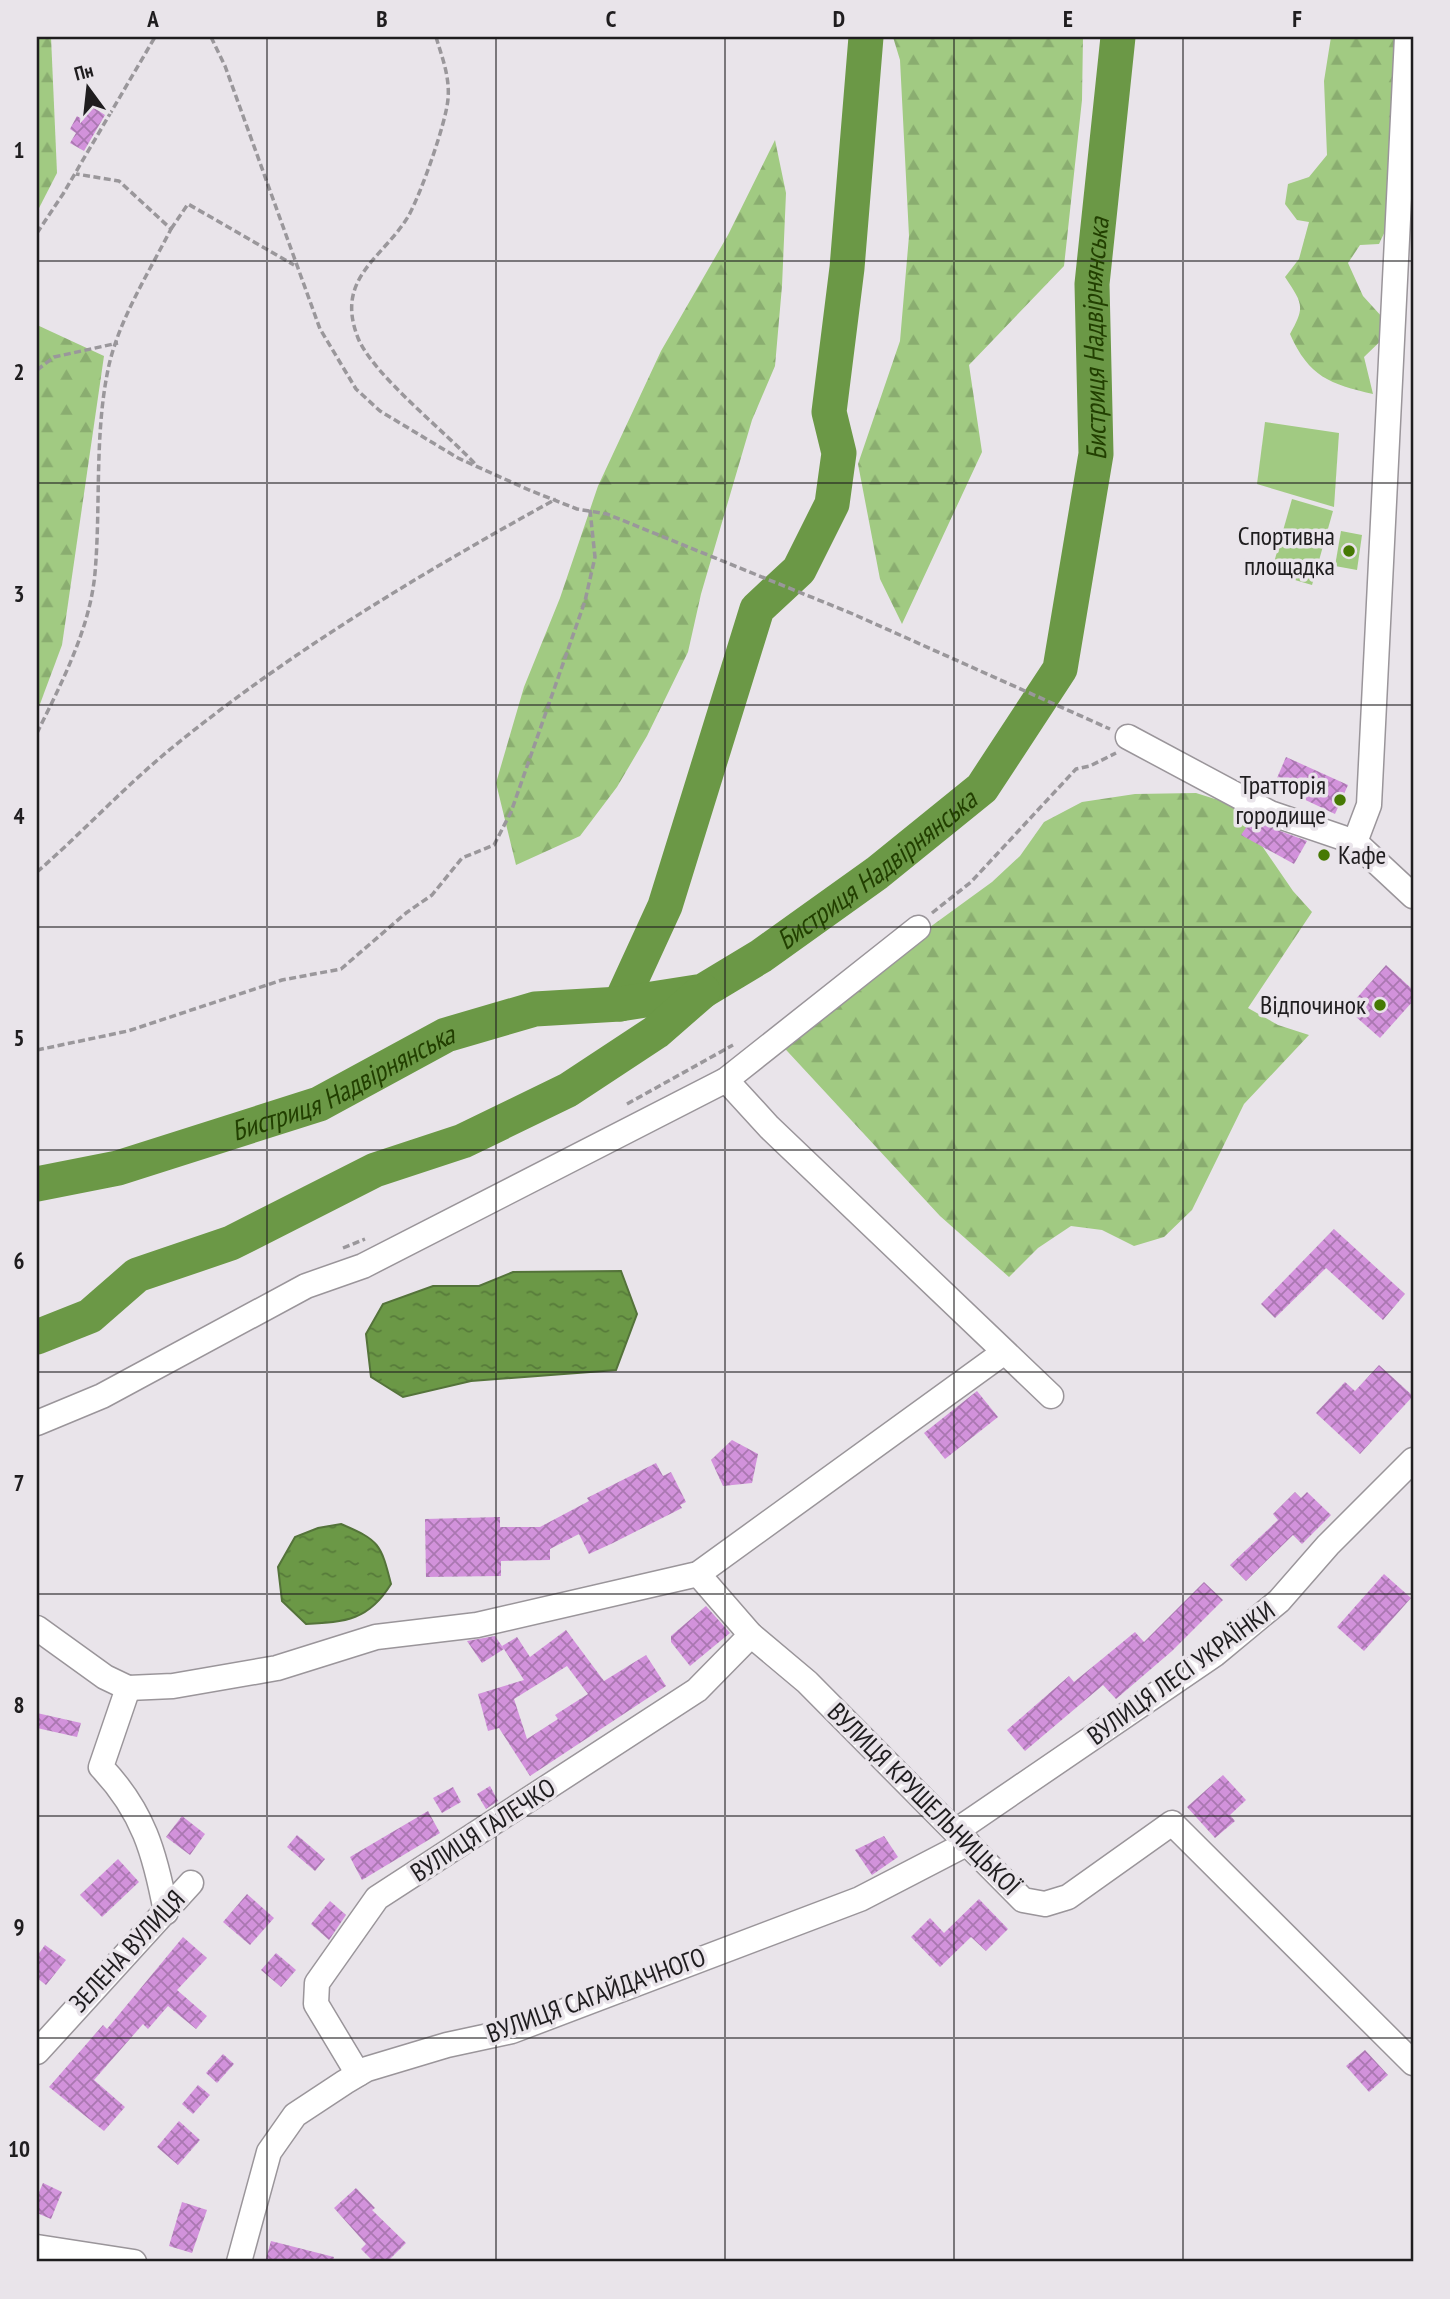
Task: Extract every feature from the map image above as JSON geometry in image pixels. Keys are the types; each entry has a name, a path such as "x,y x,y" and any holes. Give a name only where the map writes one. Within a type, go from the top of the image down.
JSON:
{"street":[{"path":"1355,842 1369,805 1407,37"},
{"path":"1124,743 1270,813 1355,842 1413,896"},
{"path":"37,1423 102,1396 306,1286 363,1266 726,1080 920,924"},
{"path":"726,1080 1003,1353 1051,1396"},
{"path":"37,1628 105,1676 128,1688 173,1686 277,1668 376,1637 477,1625 698,1574 1003,1353"},
{"name":"ВУЛИЦЯ ЛЕСІ УКРАЇНКИ","path":"962,1837 1215,1654 1279,1601 1328,1545 1413,1460"},
{"name":"ВУЛИЦЯ КРУШЕЛЬНИЦЬКОЇ","path":"698,1574 751,1635 807,1682 1023,1900 1045,1904 1068,1898 1172,1823 1413,2063"},
{"name":"ВУЛИЦЯ ГАЛЕЧКО","path":"358,2074 316,2004 317,1983 377,1898 697,1690 751,1635"},
{"path":"128,1688 102,1767 139,1815 158,1868 166,1912"},
{"name":"ВУЛИЦЯ САГАЙДАЧНОГО","path":"239,2262 269,2152 295,2115 358,2074 447,2045 512,2031 860,1899 962,1837"},
{"name":"ЗЕЛЕНА ВУЛИЦЯ","path":"37,2052 191,1883"},
{"path":"37,2247 134,2262"}],"path":[{"path":"37,233 76,174 155,37"},
{"path":"211,37 225,66 320,329 356,389 380,411 437,447 479,467 577,509 607,514 853,614 1124,743"},
{"path":"436,37 446,67 447,88 441,125 410,213 358,276 354,297 354,321 359,339 373,364 479,467"},
{"path":"76,174 119,181 171,229"},
{"path":"37,733 73,660 95,576 102,408 110,363 137,295 171,229 188,204 296,266"},
{"path":"37,370 54,357 118,343"},
{"path":"37,872 173,747 286,661 390,593 556,499"},
{"path":"37,1050 128,1031 282,980 341,969 406,913 432,895 462,858 494,845 511,813 586,601 595,557 590,510"},
{"path":"920,924 971,882 1076,769 1090,766 1124,743"},
{"path":"618,1109 742,1040"},
{"path":"331,1254 369,1237"}],"green space":[{"path":"37,37 51,37 57,173 37,212"},
{"path":"893,37 1083,37 1082,100 1064,266 969,365 982,452 902,624 880,579 858,464 900,341 909,236 900,60"},
{"path":"1331,37 1413,37 1410,178 1379,244 1360,245 1348,263 1363,296 1393,329 1364,357 1373,394 1322,376 1305,360 1290,334 1300,305 1285,277 1299,259 1309,222 1297,220 1285,204 1288,184 1309,177 1327,155 1324,81"},
{"path":"775,140 786,193 775,366 752,420 701,594 688,652 647,736 617,787 580,836 516,865 496,783 524,687 560,598 598,486 661,351 728,235"},
{"path":"37,325 104,356 62,645 37,712"},
{"path":"1265,422 1339,433 1334,507 1257,484"},
{"path":"1292,499 1333,511 1312,585 1271,573"},
{"name":"Спортивна площадка","path":"1341,531 1362,535 1357,570 1335,566"},
{"path":"1196,793 1234,805 1293,891 1312,912 1248,1008 1278,1025 1309,1035 1244,1104 1192,1210 1164,1237 1134,1246 1102,1230 1071,1226 1038,1248 1009,1277 940,1216 776,1039 992,882 1020,856 1044,822 1082,802 1135,794"}],"water":[{"path":"621,1271 637,1314 616,1370 471,1381 403,1397 371,1377 366,1334 383,1304 433,1286 479,1286 513,1272"},
{"path":"341,1524 363,1534 376,1545 381,1552 391,1584 374,1605 355,1617 306,1624 282,1601 278,1567 295,1537 318,1528"}],"building":[{"path":"91,106 105,115 84,151 70,143 76,133 70,129 77,116 83,120"},
{"path":"1286,757 1348,785 1335,814 1274,785"},
{"path":"1251,820 1307,841 1294,864 1241,835"},
{"name":"Відпочинок","path":"1386,965 1413,990 1413,1001 1380,1038 1347,1009"},
{"path":"1334,1229 1405,1294 1383,1320 1326,1268 1275,1318 1261,1304"},
{"path":"1379,1365 1413,1396 1360,1454 1316,1413 1345,1382 1355,1391"},
{"path":"977,1391 998,1417 945,1459 924,1433"},
{"path":"732,1440 758,1454 752,1483 723,1486 711,1460"},
{"path":"656,1463 663,1476 671,1472 686,1502 680,1505 682,1508 613,1543 589,1554 579,1534 550,1549 550,1560 501,1561 501,1576 426,1577 425,1519 500,1517 500,1527 540,1527 589,1501 587,1498"},
{"path":"1295,1492 1301,1498 1307,1492 1331,1515 1302,1544 1293,1535 1246,1581 1230,1565 1278,1520 1273,1514"},
{"path":"1384,1574 1411,1598 1364,1651 1337,1627"},
{"path":"1204,1582 1223,1600 1172,1651 1116,1699 1103,1685 1025,1751 1007,1730 1069,1676 1074,1682 1135,1632 1144,1642"},
{"path":"706,1606 730,1633 690,1666 671,1642 671,1636"},
{"path":"566,1630 604,1681 646,1655 666,1686 530,1776 499,1728 488,1731 478,1694 524,1680 502,1646 517,1637 530,1657","holes":["567,1666 588,1694 555,1715 558,1719 527,1739 514,1699"]},
{"path":"495,1636 504,1649 482,1663 467,1641"},
{"path":"37,1713 81,1723 77,1737 37,1728"},
{"path":"1223,1775 1246,1800 1230,1815 1235,1821 1215,1838 1187,1807"},
{"path":"490,1786 498,1801 486,1809 477,1794"},
{"path":"453,1787 461,1802 442,1813 433,1798"},
{"path":"428,1811 440,1833 362,1880 350,1857"},
{"path":"182,1816 205,1834 190,1855 166,1837"},
{"path":"297,1835 325,1859 315,1871 287,1847"},
{"path":"884,1836 898,1857 872,1875 855,1850"},
{"path":"118,1859 139,1882 102,1917 80,1895"},
{"path":"247,1894 274,1918 250,1945 223,1922"},
{"path":"979,1899 1008,1929 986,1951 971,1937 940,1967 911,1937 930,1918 944,1933"},
{"path":"330,1901 346,1915 329,1940 311,1924"},
{"path":"183,1937 207,1958 177,1990 207,2016 196,2029 168,2006 148,2029 143,2024 94,2080 125,2107 104,2131 49,2087 103,2025 107,2029"},
{"path":"45,1945 66,1960 46,1985 37,1978 37,1956"},
{"path":"276,1953 296,1970 281,1987 261,1970"},
{"path":"1365,2050 1388,2075 1369,2092 1346,2066"},
{"path":"223,2054 234,2064 217,2083 206,2073"},
{"path":"198,2085 210,2095 193,2114 182,2104"},
{"path":"179,2121 200,2140 178,2165 157,2147"},
{"path":"43,2183 62,2192 51,2219 37,2213 37,2197"},
{"path":"356,2188 375,2208 372,2210 406,2243 387,2262 374,2262 361,2249 366,2244 334,2208"},
{"path":"182,2202 207,2210 192,2253 169,2246"},
{"path":"271,2241 334,2257 333,2262 265,2262"}],"waterway":[{"path":"620,1004 665,906 757,609 799,570 832,504 839,453 829,412 847,268 866,37"},
{"name":"Бистриця Надвірнянська","path":"37,1184 118,1168 319,1104 446,1035 535,1009 620,1004 703,991 761,956 877,873 982,788 1060,669 1096,454 1092,284 1118,37"},
{"path":"37,1337 90,1316 137,1275 231,1243 375,1170 463,1141 568,1090 656,1032 703,991"}],"place":[{"name":"Спортивна площадка","path":"1349,551"},
{"name":"Тратторія городище","path":"1340,800"},
{"name":"Кафе","path":"1324,855"},
{"name":"Відпочинок","path":"1380,1005"}]}
